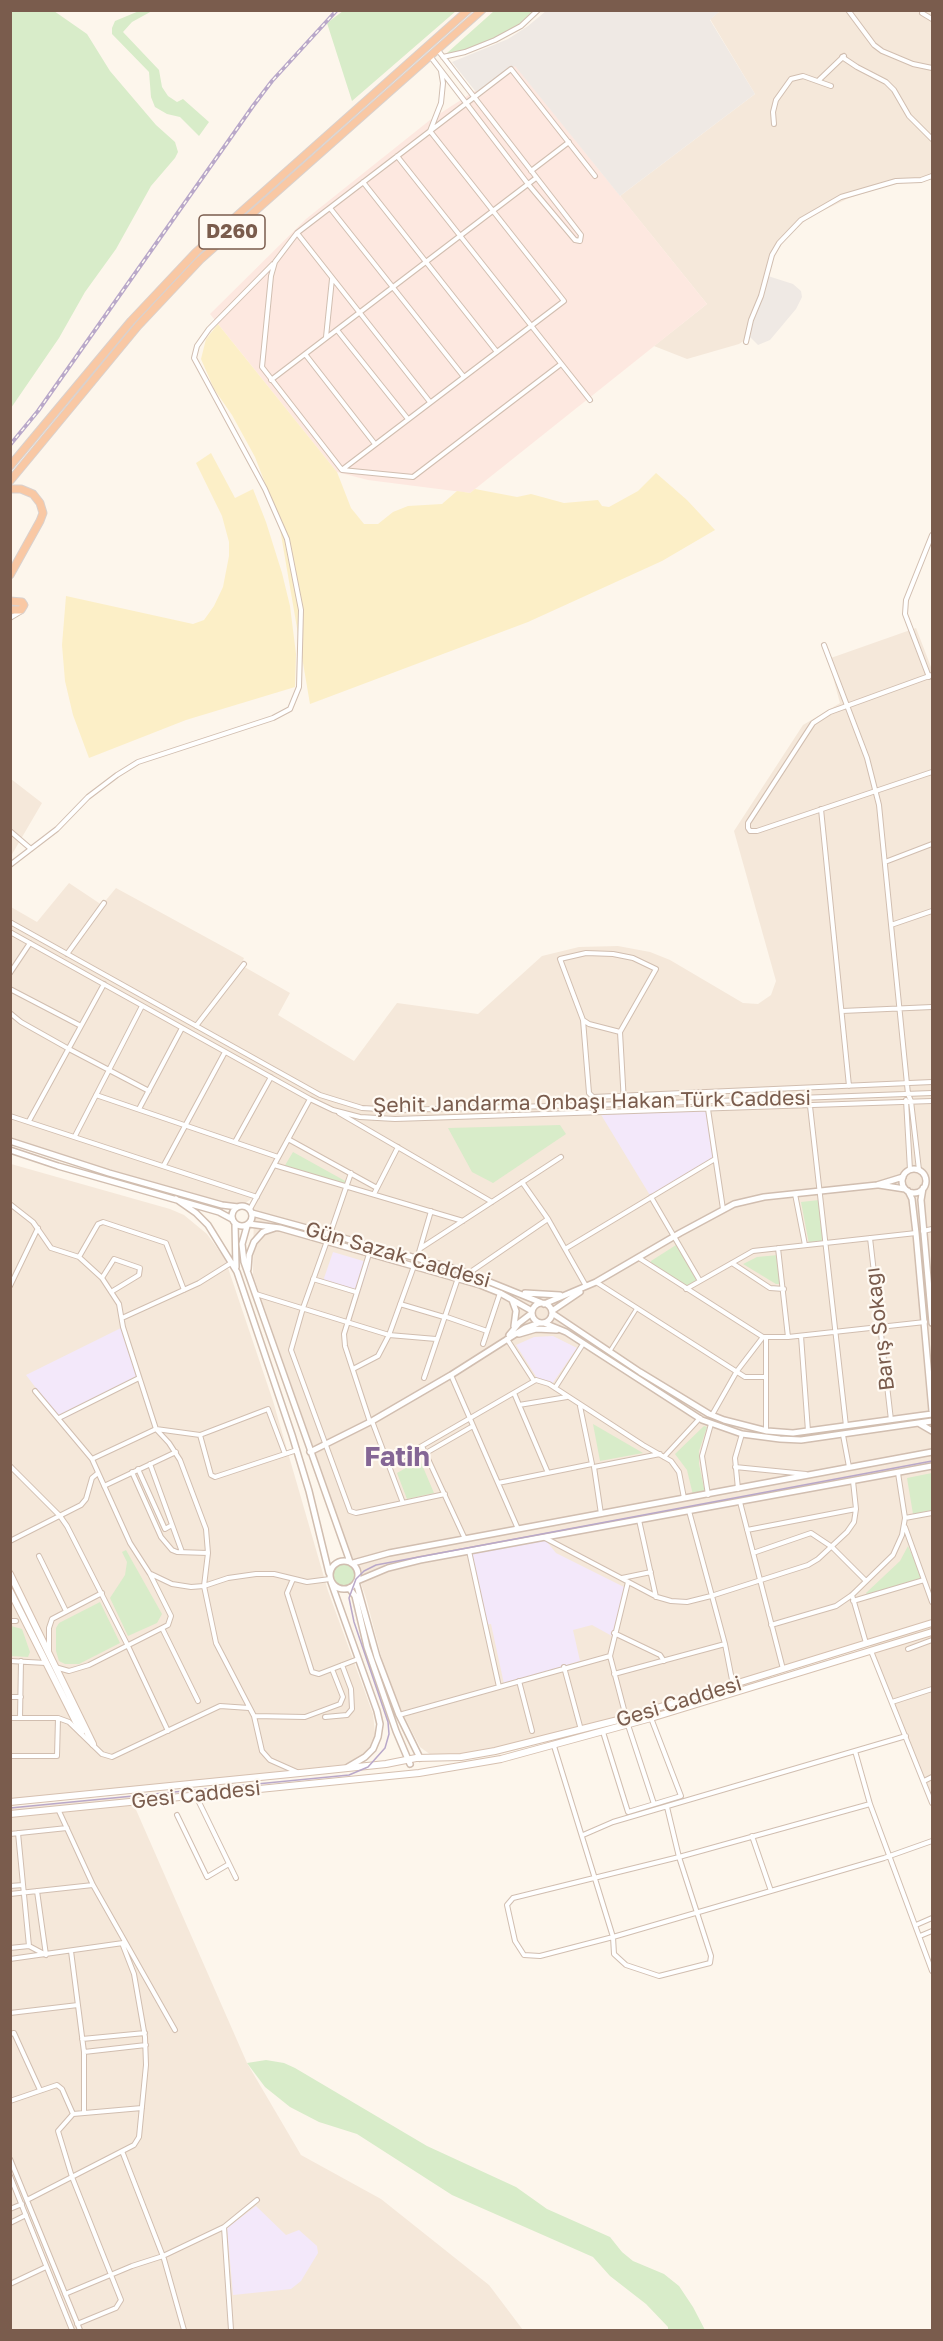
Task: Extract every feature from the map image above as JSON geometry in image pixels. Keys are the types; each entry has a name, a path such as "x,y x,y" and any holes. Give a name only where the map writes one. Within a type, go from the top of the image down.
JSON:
{"highway":[{"name":"D260","path":"10,466 131,321 196,252 468,10"},
{"name":"D260","path":"10,481 138,326 200,260 482,10"},
{"path":"10,489 21,489 33,494 40,503 43,513 10,575"},
{"path":"10,601 23,603 24,607 21,610 10,610"}],"main road":[{"path":"10,1574 93,1744"},
{"path":"10,1591 81,1732"},
{"name":"Gesi Caddesi","path":"10,1814 420,1772 501,1759 603,1732 627,1721 733,1685 933,1623"},
{"name":"Gesi Caddesi","path":"10,1802 300,1773 421,1758 472,1756 581,1730 651,1718 933,1632"},
{"path":"410,1761 411,1770 420,1772 426,1766 421,1758"}],"street":[{"path":"443,57 465,52 495,40 521,26 538,10"},
{"path":"848,10 874,45 882,51 913,64 933,68"},
{"path":"922,13 933,19"},
{"path":"430,55 528,184 575,240 580,241 581,235 437,49"},
{"path":"819,80 843,57 886,82 894,90 909,116 933,139"},
{"path":"10,866 57,829 88,797 117,774 138,762 273,718 290,709 299,687 301,610 287,539 265,489 194,358 197,346 209,329 275,262 297,233 511,69 595,176"},
{"path":"430,131 441,103 443,83 441,71"},
{"path":"774,124 773,112 776,100 791,79 800,76 819,80 831,86"},
{"path":"342,470 564,300 430,131"},
{"path":"531,171 569,142"},
{"path":"398,156 590,400"},
{"path":"746,342 772,255 779,243 801,220 841,197 896,181 921,180 933,176"},
{"path":"272,380 537,178"},
{"path":"363,182 497,352"},
{"path":"330,208 464,377"},
{"path":"297,233 430,402"},
{"path":"275,262 271,276 262,368 342,470 413,477 561,364"},
{"path":"326,338 332,278"},
{"path":"337,330 408,419"},
{"path":"304,354 375,444"},
{"path":"933,535 906,600 905,614 931,676 826,714 809,727 748,823 748,828 750,831 757,831 933,772"},
{"path":"10,618 21,610"},
{"path":"824,645 848,706 876,792 906,1083 911,1101 919,1170 925,1180 921,1200 933,1323"},
{"path":"821,809 849,1086"},
{"path":"10,831 31,849"},
{"path":"885,862 933,844"},
{"path":"67,954 105,903"},
{"path":"891,926 933,911"},
{"name":"Şehit Jandarma Onbaşı Hakan Türk Caddesi","path":"10,922 320,1095 362,1108 398,1110 933,1093"},
{"name":"Şehit Jandarma Onbaşı Hakan Türk Caddesi","path":"10,932 310,1099 333,1110 360,1117 395,1119 933,1101"},
{"path":"10,972 31,943"},
{"path":"624,1103 624,1094 620,1032 656,969 633,958 612,954 595,953 560,959 583,1020 590,1095 595,1097 624,1094 933,1082"},
{"path":"196,1026 244,964"},
{"path":"29,1121 104,984"},
{"path":"10,989 81,1026"},
{"path":"75,1136 142,1006"},
{"path":"842,1011 933,1006"},
{"path":"10,1013 21,1022 69,1049 149,1091"},
{"path":"583,1020 589,1024 620,1032"},
{"path":"139,1109 182,1028"},
{"path":"164,1165 225,1052"},
{"path":"235,1142 271,1077"},
{"path":"908,1094 905,1102 910,1170"},
{"path":"96,1095 278,1157"},
{"path":"310,1099 256,1197 251,1211 252,1221 248,1225 242,1248 310,1452 351,1562 358,1571 356,1582 373,1646 399,1715 421,1758"},
{"path":"810,1106 846,1427"},
{"path":"708,1109 723,1209"},
{"path":"333,1110 492,1202"},
{"path":"10,1116 256,1197"},
{"path":"288,1139 377,1188"},
{"path":"10,1141 222,1205 246,1206 251,1211"},
{"path":"374,1194 398,1147"},
{"path":"10,1150 219,1212 239,1226 248,1225"},
{"path":"421,1248 561,1157"},
{"path":"565,1249 715,1159"},
{"path":"274,1165 463,1221"},
{"path":"310,1452 371,1422 451,1375 506,1338 525,1328 549,1321 552,1312 587,1287 723,1209 755,1198 877,1185 903,1177 910,1170 919,1170"},
{"path":"330,1234 351,1173"},
{"path":"543,1304 609,1352 712,1415 724,1420 766,1430 808,1431 933,1412 912,1200 903,1185 903,1177"},
{"path":"925,1180 933,1179"},
{"path":"522,1182 548,1220 587,1287"},
{"path":"877,1185 916,1192 923,1188"},
{"path":"795,1194 805,1245"},
{"path":"651,1197 700,1281"},
{"path":"176,1199 205,1220 237,1272 297,1450 330,1578 379,1715 380,1728 377,1741 370,1752 346,1767"},
{"path":"10,1204 33,1222 51,1248 79,1257 102,1278 119,1304 156,1429 176,1452 206,1529 208,1553 204,1586 216,1643 254,1716 259,1745 264,1754 270,1760 300,1773"},
{"path":"237,1272 233,1212 238,1207"},
{"name":"Gün Sazak Caddesi","path":"251,1211 263,1218 330,1234 469,1273 543,1304"},
{"path":"417,1259 431,1211"},
{"path":"469,1273 548,1220"},
{"path":"79,1257 98,1224 105,1222 166,1243 184,1290"},
{"name":"Gün Sazak Caddesi","path":"248,1225 277,1227 458,1278 500,1293 532,1312"},
{"path":"248,1270 249,1255 254,1242 263,1232 277,1227"},
{"path":"10,1286 38,1228"},
{"path":"923,1230 933,1229"},
{"path":"686,1289 753,1251 916,1233"},
{"name":"Barış Sokağı","path":"870,1238 891,1420"},
{"path":"327,1241 303,1308 292,1345 292,1354 351,1512 356,1513 445,1494"},
{"path":"778,1248 788,1337"},
{"path":"369,1254 346,1322 344,1338 371,1422 403,1503"},
{"path":"639,1258 765,1338 925,1322"},
{"path":"102,1278 114,1259 140,1268 139,1275 111,1292"},
{"path":"122,1318 200,1283 232,1263"},
{"path":"732,1263 770,1288 784,1289"},
{"path":"353,1369 378,1356 389,1335 414,1266"},
{"path":"424,1378 458,1278"},
{"path":"313,1279 356,1292"},
{"path":"596,1282 745,1377 766,1377"},
{"path":"506,1338 537,1305 587,1287"},
{"path":"513,1291 547,1296 576,1291"},
{"path":"483,1344 500,1293"},
{"path":"256,1294 389,1335 436,1339"},
{"path":"511,1299 516,1315 514,1328"},
{"path":"400,1304 487,1331"},
{"path":"609,1352 637,1308"},
{"path":"532,1312 533,1318 566,1332 700,1418 742,1434 790,1440 843,1435 933,1421"},
{"path":"506,1338 536,1329 566,1332"},
{"path":"801,1336 808,1431"},
{"path":"506,1338 534,1381"},
{"path":"712,1415 736,1371 765,1338"},
{"path":"765,1338 766,1430"},
{"path":"555,1388 583,1344"},
{"path":"451,1375 518,1529"},
{"path":"59,1418 140,1378"},
{"path":"389,1465 534,1381 543,1382 671,1461 678,1469 685,1500"},
{"path":"10,1660 76,1670 168,1625 171,1616 150,1574 130,1543 92,1460 34,1391"},
{"path":"514,1393 548,1473"},
{"path":"519,1405 567,1397"},
{"path":"918,1416 931,1400"},
{"path":"580,1405 601,1514"},
{"path":"92,1460 156,1429 200,1435 268,1409 285,1454"},
{"path":"498,1482 662,1455 700,1418"},
{"path":"918,1423 933,1431"},
{"path":"709,1496 702,1456 711,1424"},
{"path":"426,1454 473,1426"},
{"path":"738,1490 735,1458 742,1434"},
{"path":"200,1435 211,1475 215,1477 297,1450"},
{"path":"843,1435 849,1468"},
{"path":"422,1446 465,1539"},
{"path":"104,1486 176,1452"},
{"path":"330,1578 333,1565 338,1561 351,1562 933,1452"},
{"path":"150,1464 182,1552"},
{"path":"10,1466 60,1516 102,1593 168,1731"},
{"path":"330,1578 338,1588 349,1588 356,1582 394,1566 933,1466"},
{"path":"735,1467 814,1475"},
{"path":"138,1469 165,1529 172,1525"},
{"path":"132,1472 161,1537 173,1551 208,1553"},
{"path":"10,1541 83,1503 92,1478 98,1473"},
{"path":"898,1473 904,1525 933,1602"},
{"path":"543,1537 656,1597 682,1602 711,1596 808,1565 832,1547 852,1526 856,1509 853,1481"},
{"path":"740,1502 783,1670"},
{"path":"747,1530 856,1509"},
{"path":"689,1511 725,1644 733,1685"},
{"path":"904,1518 933,1513"},
{"path":"639,1520 656,1597"},
{"path":"771,1624 836,1606 852,1595 893,1555 904,1525"},
{"path":"753,1553 811,1533 832,1547 866,1581"},
{"path":"469,1551 499,1687"},
{"path":"39,1556 66,1611"},
{"path":"621,1578 651,1572"},
{"path":"150,1574 178,1586 204,1586 228,1578 260,1574 280,1575 308,1582 330,1578"},
{"path":"293,1579 287,1593 311,1671 318,1674 358,1659"},
{"path":"853,1601 924,1580"},
{"path":"628,1582 610,1656 627,1721 654,1804"},
{"path":"349,1588 355,1596 367,1647 396,1731 410,1761"},
{"path":"49,1653 51,1622 66,1611 102,1593"},
{"path":"852,1595 866,1644"},
{"path":"162,1628 198,1701"},
{"path":"614,1633 660,1655 664,1661"},
{"path":"908,1649 933,1640"},
{"path":"614,1674 725,1644"},
{"path":"871,1651 933,1803"},
{"path":"399,1715 610,1656"},
{"path":"20,1718 21,1661"},
{"path":"325,1717 347,1715 352,1709 351,1689 342,1665"},
{"path":"564,1667 581,1730"},
{"path":"254,1716 305,1717 340,1704 343,1697 332,1669"},
{"path":"519,1681 532,1731"},
{"path":"892,1702 933,1689"},
{"path":"10,1697 21,1697"},
{"path":"10,1718 58,1718 69,1722 104,1755 112,1757 220,1706 250,1708"},
{"path":"10,1756 57,1756 58,1718"},
{"path":"603,1732 628,1812 681,1796 651,1718"},
{"path":"583,1834 613,1822 906,1736"},
{"path":"554,1746 596,1878 613,1937 614,1954 626,1965 660,1976 710,1963 711,1956 679,1857 667,1807"},
{"path":"855,1751 870,1804 933,1971"},
{"path":"924,1781 933,1778"},
{"path":"195,1795 236,1878"},
{"path":"870,1804 679,1857 513,1898 507,1905 515,1941 524,1955 540,1956 891,1856 933,1840"},
{"path":"58,1809 93,1885 175,2030"},
{"path":"177,1815 207,1877 229,1864"},
{"path":"10,1834 67,1828"},
{"path":"18,1833 29,1946"},
{"path":"752,1836 771,1891"},
{"path":"10,1886 23,1885"},
{"path":"10,1894 93,1885"},
{"path":"37,1891 46,1955"},
{"path":"916,1925 933,1918"},
{"path":"920,1936 933,1932"},
{"path":"10,1959 124,1942"},
{"path":"27,2200 122,2151 138,2140 146,2045 134,1974 124,1942"},
{"path":"10,1948 29,1946 46,1955"},
{"path":"71,1951 84,2052 84,2113"},
{"path":"10,2013 78,2005"},
{"path":"10,2034 14,2033 40,2090"},
{"path":"82,2039 145,2033"},
{"path":"84,2052 146,2045"},
{"path":"10,2101 55,2085 60,2086 73,2114"},
{"path":"77,2324 116,2308 120,2305 121,2298 72,2177 58,2131 73,2114 142,2108"},
{"path":"122,2151 163,2256 184,2331"},
{"path":"10,2159 80,2331"},
{"path":"10,2176 72,2330"},
{"path":"65,2294 163,2256 224,2227 257,2199"},
{"path":"10,2209 22,2204"},
{"path":"10,2223 26,2215"},
{"path":"224,2227 231,2331"},
{"path":"10,2284 46,2267"}],"shaded area":[{"path":"546,11 720,11 710,20 755,94 620,196 515,66 476,92 452,62 508,39"},
{"path":"720,11 932,11 932,177 900,182 849,198 808,218 783,242 776,253 769,270 763,297 752,322 750,337 739,344 687,359 654,346 707,304 620,196 755,94 710,19"},
{"path":"515,65 707,304 470,493 368,480 337,472 210,314 306,219 430,120"},
{"path":"768,276 793,284 801,291 802,297 796,309 770,340 758,345 750,337 752,322 763,297"},
{"path":"916,628 932,667 932,1800 868,1641 657,1707 498,1750 435,1758 420,1747 385,1671 366,1598 253,1275 254,1197 244,1204 233,1205 81,1162 11,1138 11,907 37,922 69,883 102,905 116,888 244,958 241,965 290,993 278,1015 354,1061 397,1003 478,1014 542,956 579,947 618,946 650,952 670,960 743,1003 758,1004 771,995 776,981 734,831 803,725 840,703 828,659"},
{"path":"11,779 42,803 11,856"},
{"path":"708,1109 715,1159 651,1197 600,1113"},
{"path":"11,1164 184,1215 207,1234 225,1259 273,1401 328,1591 373,1714 375,1733 373,1744 363,1756 351,1764 11,1801"},
{"path":"333,1252 370,1263 359,1295 322,1284"},
{"path":"123,1327 139,1378 61,1421 26,1375"},
{"path":"553,1336 577,1348 552,1384 537,1378 516,1345 534,1337"},
{"path":"543,1537 556,1553 626,1588 612,1636 592,1625 573,1630 580,1661 504,1684 491,1624 485,1625 469,1551"},
{"path":"130,1796 247,2063 301,2155 381,2199 489,2285 523,2330 11,2330 11,1808"},
{"path":"256,2206 286,2235 299,2230 317,2246 318,2253 301,2281 291,2289 233,2295 227,2228"}],"green space":[{"path":"11,10 54,11 87,34 110,71 156,125 175,142 178,152 151,186 116,249 85,292 59,338 11,408"},
{"path":"139,11 152,11 132,22 123,32 159,70 162,87 168,96 177,102 183,99 209,122 199,136 180,117 167,114 155,107 151,97 149,72 112,34 115,21"},
{"path":"343,11 456,11 352,101 327,23"},
{"path":"494,11 536,11 519,25 483,45 451,58 447,53"},
{"path":"560,1125 566,1134 493,1183 472,1172 448,1128"},
{"path":"293,1152 347,1182 346,1185 284,1167"},
{"path":"819,1200 825,1243 809,1244 801,1202"},
{"path":"676,1245 698,1281 687,1287 651,1263"},
{"path":"778,1255 783,1284 776,1284 743,1264 757,1257"},
{"path":"593,1424 643,1453 600,1461"},
{"path":"704,1426 707,1427 699,1451 699,1464 705,1493 693,1495 687,1470 675,1454"},
{"path":"420,1460 434,1493 407,1499 397,1473"},
{"path":"932,1473 932,1510 913,1514 907,1478"},
{"path":"908,1546 923,1580 867,1595 866,1593 900,1561"},
{"path":"126,1550 162,1614 157,1623 128,1636 110,1598 125,1575 127,1562 122,1552"},
{"path":"344,1564 354,1571 355,1575 348,1585 344,1586 334,1579 333,1575 340,1565"},
{"path":"100,1602 120,1643 79,1664 65,1664 59,1661 56,1651 56,1628 59,1623"},
{"path":"11,1626 22,1629 30,1652 28,1657 11,1656"},
{"path":"266,2060 284,2063 295,2068 427,2146 516,2187 547,2209 610,2237 633,2261 664,2274 679,2286 705,2330 668,2330 668,2327 646,2304 610,2276 593,2257 452,2195 357,2134 319,2122 290,2107 265,2087 247,2063"}],"sand":[{"path":"218,324 337,472 351,508 364,524 378,524 393,512 408,506 442,504 457,491 470,493 475,489 517,497 531,494 564,503 598,500 602,506 609,507 638,491 656,473 687,500 715,530 662,561 528,622 310,704 278,517 255,457 232,415 214,389 201,359 206,339"},
{"path":"211,453 235,498 253,489 266,522 290,606 296,654 295,687 186,720 89,758 73,715 65,681 62,645 66,596 193,624 204,620 223,587 229,556 229,542 222,516 196,463"}],"tram line":[{"path":"10,1808 349,1775 368,1767 385,1748 389,1734 388,1722 354,1622 349,1598 356,1579 364,1571 376,1565 932,1461"}],"railway":[{"path":"10,445 38,411 253,106 272,81 337,10"}],"district":[{"name":"Fatih","path":"397,1457"}]}
